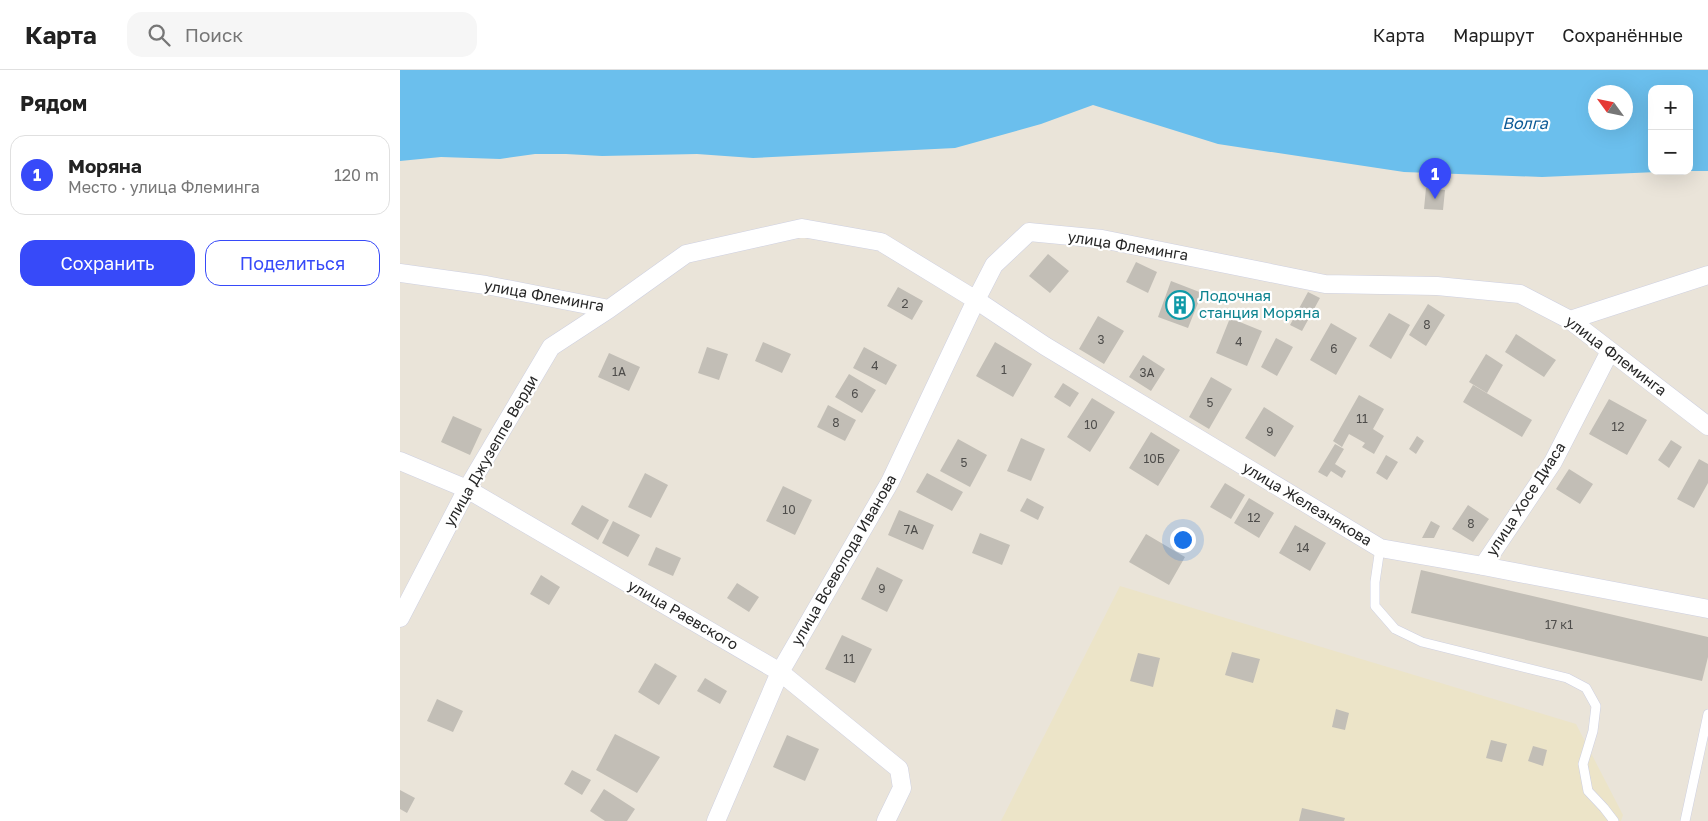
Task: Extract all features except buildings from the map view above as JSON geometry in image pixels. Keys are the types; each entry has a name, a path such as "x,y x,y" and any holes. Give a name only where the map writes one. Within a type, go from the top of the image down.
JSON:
{"street":[{"name":"улица Флеминга","path":"400,273 486,285 609,309 686,254 802,228 880,242 976,300 994,265 1028,232 1102,239 1325,284 1437,286 1520,294 1570,320 1708,426"},
{"path":"1570,320 1708,276"},
{"name":"улица Железнякова","path":"976,300 1045,346 1380,548 1708,609"},
{"name":"улица Всеволода Иванова","path":"716,821 780,672 890,482 976,300"},
{"name":"улица Джузеппе Верди","path":"400,618 467,489 551,347 609,309"},
{"name":"улица Хосе Диаса","path":"1483,566 1553,462 1610,351"},
{"name":"улица Раевского","path":"400,460 467,489 780,672 899,769 902,788 886,821"}],"lane":[{"path":"1380,548 1375,582 1375,606 1394,629 1422,642 1567,678 1586,688 1596,706 1593,731 1583,764 1588,792 1614,821"},
{"path":"1685,821 1708,714"}],"shaded area":[{"path":"1120,586 1576,724 1623,815 1621,821 1001,821"}],"water":[{"name":"Волга","path":"400,70 1708,70 1708,171 1693,171 1693,85 1648,85 1648,172 1542,177 1404,172 1218,144 1093,105 1041,124 955,148 753,158 697,154 602,156 535,154 500,159 441,157 400,161"}],"place":[{"name":"Моряна","path":"1435,199"},
{"name":"Лодочная станция Моряна","path":"1180,305"}]}
